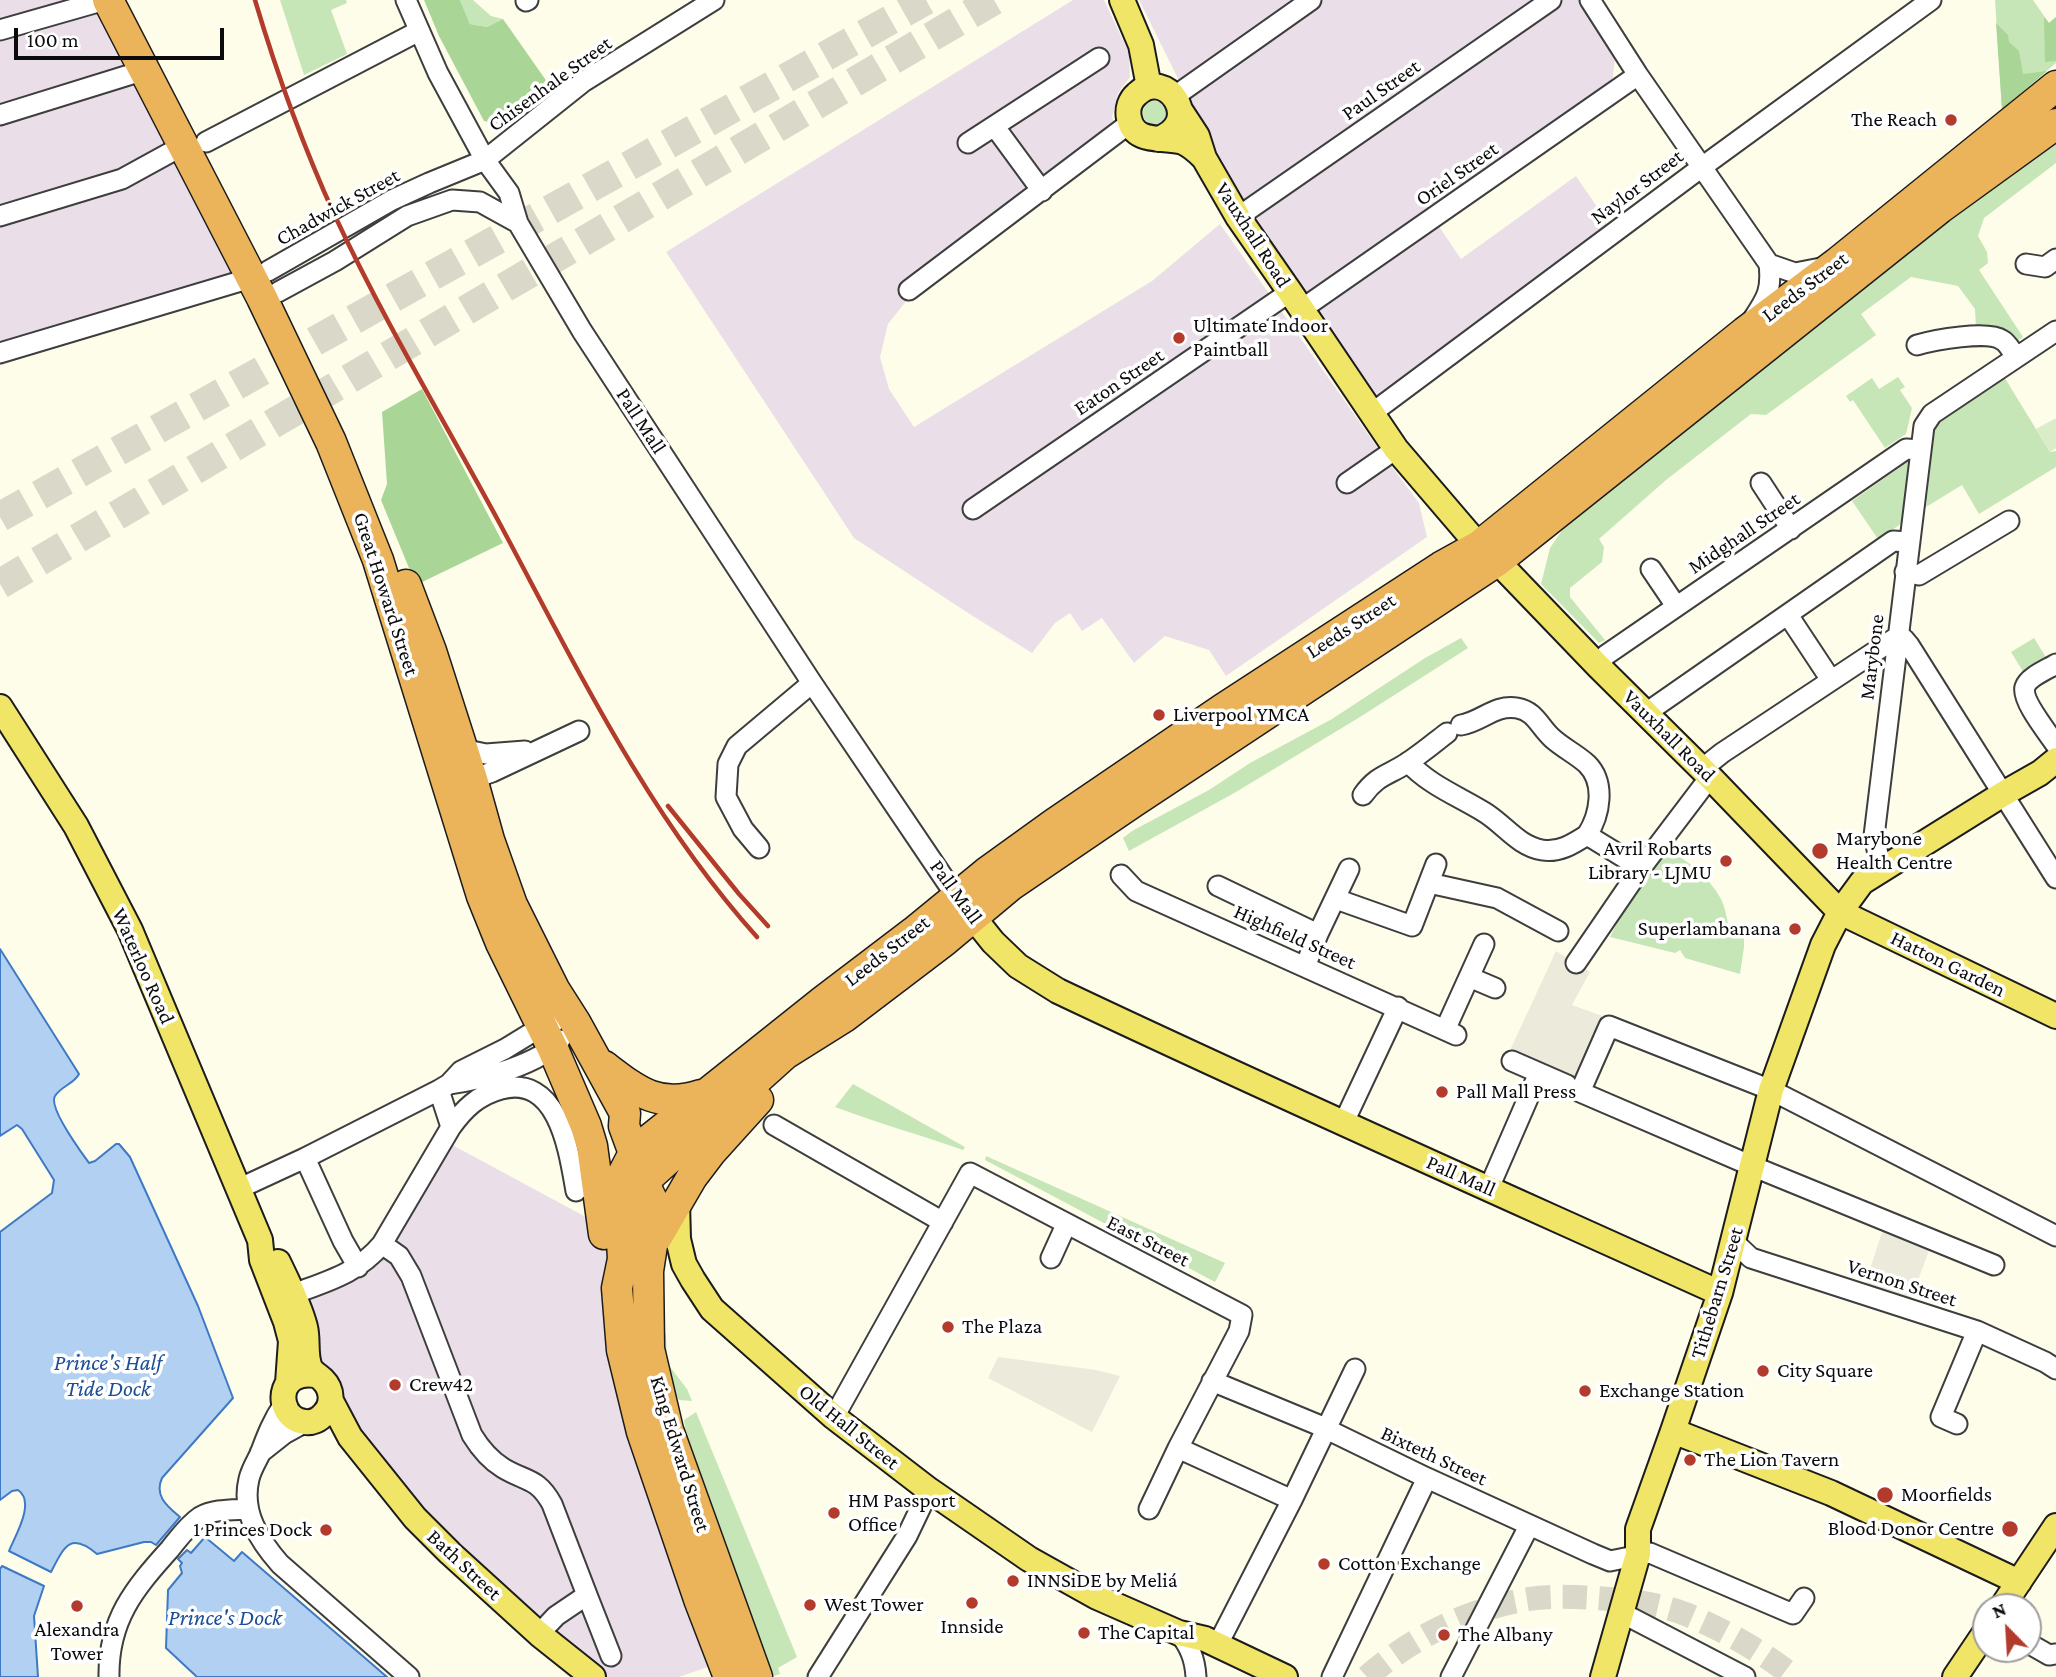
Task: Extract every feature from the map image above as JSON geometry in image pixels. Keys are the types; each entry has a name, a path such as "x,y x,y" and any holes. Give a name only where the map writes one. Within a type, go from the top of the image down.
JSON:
{"highway":[{"name":"Great Howard Street","path":"107,0 145,70 195,143"},
{"name":"Great Howard Street","path":"130,0 195,143 266,280 431,651 462,748 460,783 482,896 500,943 547,1038 586,1126 592,1146 652,1204"},
{"name":"Leeds Street","path":"1488,554 1745,332 1837,264 2056,86"},
{"name":"Leeds Street","path":"652,1204 785,1054 844,1017 1054,824 1441,568 1488,554 1940,208 2056,124"},
{"name":"Great Howard Street","path":"361,494 378,560 460,783 489,841 512,905 554,989 625,1113 624,1126 652,1204"},
{"name":"Leeds Street","path":"652,1204 707,1093 914,932 965,906"},
{"path":"595,1059 647,1096 664,1101 685,1100 707,1093"},
{"path":"592,1146 606,1261 617,1288"},
{"path":"621,1235 636,1227 652,1204"},
{"name":"King Edward Street","path":"729,1677 699,1599 642,1432 622,1350 617,1288 623,1259 620,1205 652,1204 648,1281 649,1349 668,1430 757,1677"}],"main road":[{"path":"1122,0 1141,45 1149,87"},
{"path":"1149,87 1163,88 1178,103 1180,119 1172,132 1158,139 1142,136 1130,123 1130,102 1149,87"},
{"name":"Vauxhall Road","path":"1178,103 1198,136 1204,158 1237,217 1395,449 1488,554 1840,912"},
{"name":"Vauxhall Road","path":"1158,139 1184,143 1204,158"},
{"name":"Waterloo Road","path":"0,707 76,825 130,930 260,1240 262,1260 286,1322 290,1341 286,1394"},
{"name":"Tithebarn Street","path":"1603,1677 1638,1554 1638,1529 1720,1293 1771,1090 1823,945 1840,912 1862,882 2040,773 2056,760"},
{"name":"Pall Mall","path":"965,906 993,942 1018,966 1058,991 1343,1124 1720,1293"},
{"name":"Hatton Garden","path":"1840,912 2056,1016"},
{"name":"Old Hall Street","path":"652,1204 692,1280 712,1309 834,1418 929,1490 1029,1559 1097,1597 1179,1633 1194,1635 1218,1644 1281,1676"},
{"name":"Waterloo Road","path":"260,1240 274,1254 293,1294 305,1329 309,1365 315,1375"},
{"path":"303,1374 315,1375 322,1378 327,1385 331,1401 326,1413 310,1422 293,1418 286,1394 295,1377 303,1374"},
{"name":"Bath Street","path":"331,1401 350,1437 415,1518 539,1634 593,1677"},
{"name":"Bath Street","path":"310,1422 350,1437"},
{"path":"1673,1431 1831,1493 2019,1582"},
{"path":"2012,1593 2056,1526"},
{"path":"1955,1677 1972,1652"}],"street":[{"path":"0,30 107,0"},
{"name":"Pall Mall","path":"406,0 438,73 485,160 509,193 518,223 582,331 812,682 965,906"},
{"name":"Chisenhale Street","path":"485,160 583,82 714,0"},
{"path":"1178,103 1311,0"},
{"name":"Paul Street","path":"1237,217 1551,0"},
{"path":"1590,0 1638,75 1769,264 1771,282 1764,302 1745,332"},
{"name":"Naylor Street","path":"1372,413 1931,0"},
{"path":"0,216 122,179 419,31"},
{"path":"968,144 1099,58"},
{"path":"0,115 145,70"},
{"name":"Oriel Street","path":"1296,301 1638,75"},
{"path":"909,290 1130,123"},
{"path":"995,127 1042,191"},
{"name":"Chadwick Street","path":"266,280 393,200 485,160"},
{"name":"Chadwick Street","path":"407,216 429,183"},
{"name":"Chadwick Street","path":"266,280 334,261 407,216 452,200 480,202 518,223"},
{"path":"2026,264 2045,267 2056,259"},
{"path":"1769,264 1795,273 1837,264"},
{"path":"0,353 266,280"},
{"name":"Eaton Street","path":"973,509 1296,301"},
{"name":"Marybone","path":"1884,868 1874,836 1924,426 1932,414 2056,331"},
{"path":"1917,345 1934,340 1996,337 2004,340 2016,357"},
{"path":"1347,483 1395,449"},
{"name":"Midghall Street","path":"1598,666 1606,655 1906,449 1921,450"},
{"path":"1761,483 1791,529"},
{"path":"1905,572 1919,575 2009,521"},
{"path":"1646,713 1893,541 1909,542"},
{"path":"1651,569 1676,606"},
{"path":"1788,615 1831,680"},
{"path":"1576,963 1722,753 1897,638 1904,639 1909,645 2056,878"},
{"path":"2056,664 2029,681 2025,687 2025,698 2056,745"},
{"path":"759,848 743,829 726,797 728,764 737,746 812,682"},
{"path":"1363,795 1382,775 1408,762 1454,729 1507,707 1532,713 1554,740 1589,766 1597,781 1598,808 1587,835 1575,843 1559,850 1530,847 1487,813 1420,776 1408,762"},
{"path":"460,783 492,772 579,731"},
{"path":"462,748 486,754 537,750"},
{"path":"1587,835 1641,868"},
{"path":"1336,899 1412,926 1437,864"},
{"path":"1305,967 1349,869"},
{"name":"Highfield Street","path":"1121,875 1136,891 1451,1032 1469,977"},
{"path":"1429,883 1497,898 1558,932"},
{"path":"1218,886 1318,934"},
{"path":"1484,944 1469,977 1495,988"},
{"path":"1343,1124 1398,1007"},
{"path":"238,1189 444,1087 472,1081 531,1061 547,1038 575,1022"},
{"path":"1574,1089 1608,1026 1771,1090 2056,1236"},
{"path":"1512,1061 1752,1166 1994,1265"},
{"path":"1489,1188 1539,1073"},
{"path":"444,1087 451,1128"},
{"path":"293,1294 337,1278 370,1258 382,1244 451,1128 469,1106 497,1090 522,1087 536,1093 547,1103 561,1126 568,1146 576,1191"},
{"path":"774,1125 943,1222 834,1418"},
{"path":"305,1158 343,1241 358,1267"},
{"name":"East Street","path":"943,1222 970,1173 1242,1315 1239,1331 1149,1509"},
{"path":"1051,1258 1066,1225"},
{"name":"Vernon Street","path":"1734,1242 1751,1258 1977,1331 2056,1369"},
{"path":"382,1244 399,1256 411,1276 472,1435 483,1451 497,1464 534,1482 546,1492 611,1656"},
{"path":"1957,1424 1941,1417 1977,1331"},
{"path":"1218,1644 1292,1500 1354,1369"},
{"name":"Bixteth Street","path":"1212,1381 1316,1424 1529,1526 1609,1561 1638,1554"},
{"path":"286,1394 250,1476 248,1508 257,1533 280,1564 409,1677"},
{"path":"260,1453 284,1434 310,1422"},
{"path":"1178,1448 1292,1500"},
{"path":"1332,1677 1427,1478"},
{"path":"818,1677 907,1536 929,1490"},
{"path":"109,1677 114,1633 122,1611 138,1586 200,1517 213,1512 248,1508"},
{"path":"1451,1677 1529,1526"},
{"path":"1638,1554 1650,1553 1793,1614 1804,1598"},
{"path":"539,1634 556,1616 587,1595"},
{"path":"1622,1613 1745,1677"},
{"path":"1179,1633 1188,1644 1196,1677"}],"shaded area":[{"path":"0,0 104,0 251,278 0,353"},
{"path":"1073,0 1104,0 1129,53 1130,77 1118,93 1112,117 1121,139 911,295 888,324 880,357 889,389 914,427 1152,281 1220,224 1419,503 1427,537 1226,676 1209,650 1165,636 1134,663 1102,618 1082,631 1070,613 1055,623 1032,653 854,538 666,252"},
{"path":"1139,0 1580,0 1616,51 1612,82 1438,225 1461,259 1576,176 1606,220 1606,227 1378,398 1243,203"},
{"path":"1556,951 1590,972 1572,1005 1608,1018 1580,1092 1506,1059"},
{"path":"443,1140 610,1230 722,1662 679,1677 593,1677 350,1437 293,1294 358,1267"},
{"path":"1886,1220 1933,1240 1908,1307 1862,1294"},
{"path":"998,1357 1096,1370 1120,1376 1092,1432 988,1378"}],"green space":[{"path":"280,0 346,0 347,3 331,10 347,54 304,75"},
{"path":"424,0 460,0 470,24 487,27 503,19 550,86 496,124 484,121 439,36"},
{"path":"460,0 473,0 491,16 503,19 487,27 470,24"},
{"path":"1995,0 2033,0 2049,23 2056,17 2056,63 2002,109"},
{"path":"2044,17 2049,23 2056,17 2056,61 2045,62"},
{"path":"1996,23 2019,51 2023,74 2047,71 2002,109"},
{"path":"1155,101 1163,105 1167,113 1163,121 1155,125 1147,121 1143,113 1147,105"},
{"path":"2056,137 2056,163 1984,218 1978,236 1987,252 1988,263 1979,270 2023,337 2016,342 1999,328 1976,328 1975,309 1958,286 1911,277 1861,314 1876,335 1766,415 1751,414 1666,480 1599,539 1604,547 1602,562 1570,588 1570,597 1605,640 1599,643 1541,584 1550,548 1563,529 1977,196"},
{"path":"2003,375 2050,452 2056,451 2056,467 1979,514 1962,485 1926,507 1935,419"},
{"path":"1898,377 1905,387 1900,390 1912,408 1906,434 1885,448 1853,400 1850,402 1846,396 1872,378 1879,389"},
{"path":"422,389 503,543 416,585 381,500 387,484 382,412"},
{"path":"2056,418 2056,448 2050,452 2036,429"},
{"path":"1909,461 1901,524 1878,539 1852,501"},
{"path":"1461,638 1468,648 1236,792 1129,851 1123,838 1132,831 1332,719 1425,658"},
{"path":"2034,638 2047,659 2024,673 2011,652"},
{"path":"1667,849 1697,870 1716,891 1724,907 1730,932 1744,930 1740,974 1685,958 1680,950 1675,953 1610,937 1624,909"},
{"path":"853,1084 965,1147 963,1150 835,1107"},
{"path":"986,1156 1225,1263 1215,1282 985,1160"},
{"path":"656,1314 666,1335 667,1363 687,1389 692,1401 679,1400 661,1366"},
{"path":"696,1412 797,1657 778,1668 780,1674 771,1677 689,1453 684,1420"}],"water":[{"name":"Prince's Half Tide Dock","path":"0,949 79,1074 55,1096 56,1110 89,1163 116,1144 130,1157 198,1306 233,1398 162,1478 161,1495 166,1505 180,1517 156,1545 144,1542 97,1554 88,1547 74,1543 64,1549 51,1572 9,1551 23,1519 25,1502 18,1490 0,1500 0,1232 52,1193 54,1180 22,1129 17,1125 0,1136"},
{"name":"Prince's Dock","path":"205,1537 234,1561 242,1552 387,1677 197,1677 166,1648 168,1590 182,1573 182,1563 178,1559 187,1550 191,1553"},
{"path":"2,1566 44,1586 34,1616 38,1677 0,1677"}],"tunnel":[{"path":"0,517 926,0"},
{"path":"0,584 994,0"},
{"path":"1367,1677 1422,1638 1463,1617 1507,1603 1559,1597 1629,1601 1688,1615 1743,1642 1794,1677"}],"railway":[{"path":"255,0 312,163 335,216 394,333 616,738 682,841 757,937"},
{"path":"668,806 768,926"}],"place":[{"name":"The Reach","path":"1951,120"},
{"name":"Ultimate Indoor Paintball","path":"1179,338"},
{"name":"Liverpool YMCA","path":"1159,715"},
{"name":"Marybone Health Centre","path":"1820,851"},
{"name":"Avril Robarts Library - LJMU","path":"1726,861"},
{"name":"Superlambanana","path":"1795,929"},
{"name":"Pall Mall Press","path":"1442,1092"},
{"name":"The Plaza","path":"948,1327"},
{"name":"City Square","path":"1763,1371"},
{"name":"Crew42","path":"395,1385"},
{"name":"Exchange Station","path":"1585,1391"},
{"name":"The Lion Tavern","path":"1690,1460"},
{"name":"Moorfields","path":"1885,1495"},
{"name":"HM Passport Office","path":"834,1513"},
{"name":"Blood Donor Centre","path":"2010,1529"},
{"name":"1 Princes Dock","path":"326,1530"},
{"name":"Cotton Exchange","path":"1324,1564"},
{"name":"INNSiDE by Meliá","path":"1013,1581"},
{"name":"Innside","path":"972,1603"},
{"name":"West Tower","path":"810,1605"},
{"name":"Alexandra Tower","path":"77,1606"},
{"name":"The Capital","path":"1084,1633"},
{"name":"The Albany","path":"1444,1635"}]}
